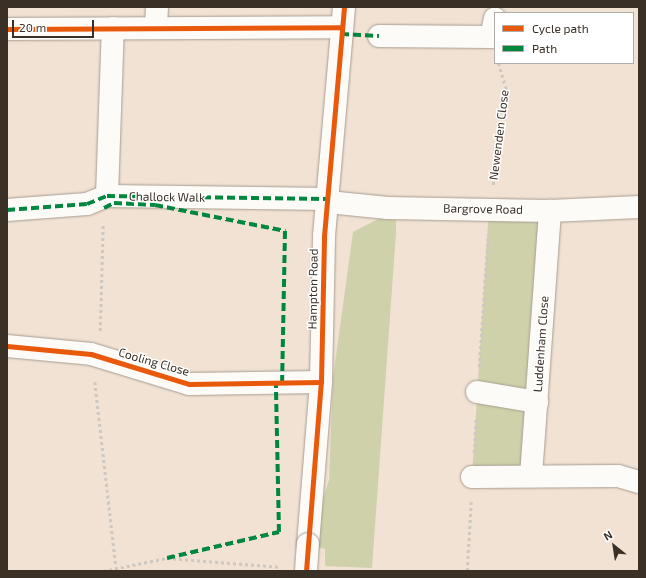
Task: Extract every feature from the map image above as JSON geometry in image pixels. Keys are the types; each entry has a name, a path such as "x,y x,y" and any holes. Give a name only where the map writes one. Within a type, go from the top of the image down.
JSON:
{"street":[{"path":"7,29 112,28 156,17 343,17"},
{"name":"Hampton Road","path":"306,571 321,382 328,201 343,17"},
{"path":"379,36 493,27"},
{"path":"107,196 112,28"},
{"name":"Challock Walk","path":"7,210 81,205 107,196 328,201"},
{"name":"Bargrove Road","path":"328,201 388,208 489,208 550,211 639,207"},
{"name":"Luddenham Close","path":"531,476 550,211"},
{"name":"Cooling Close","path":"7,346 91,354 189,384 321,382"},
{"path":"477,392 537,402"},
{"path":"472,477 618,476 639,482"}],"path":[{"path":"107,196 99,340 91,354 116,566"},
{"path":"103,571 116,566 167,558 269,567"}],"green space":[{"path":"489,208 550,211 531,476 472,477"},
{"path":"380,218 396,220 396,233 372,568 325,566 325,549 308,544 329,480 333,378 353,232"}],"marked path":[{"path":"341,34 379,36"},
{"path":"7,210 87,204 107,196 328,199"},
{"path":"104,208 114,203 155,205 285,231 282,383"},
{"path":"167,558 279,532 276,383"}],"cycle path":[{"path":"306,571 321,382 324,236 344,7"},
{"path":"7,29 342,27"},
{"path":"7,346 91,354 189,384 321,382"}]}
